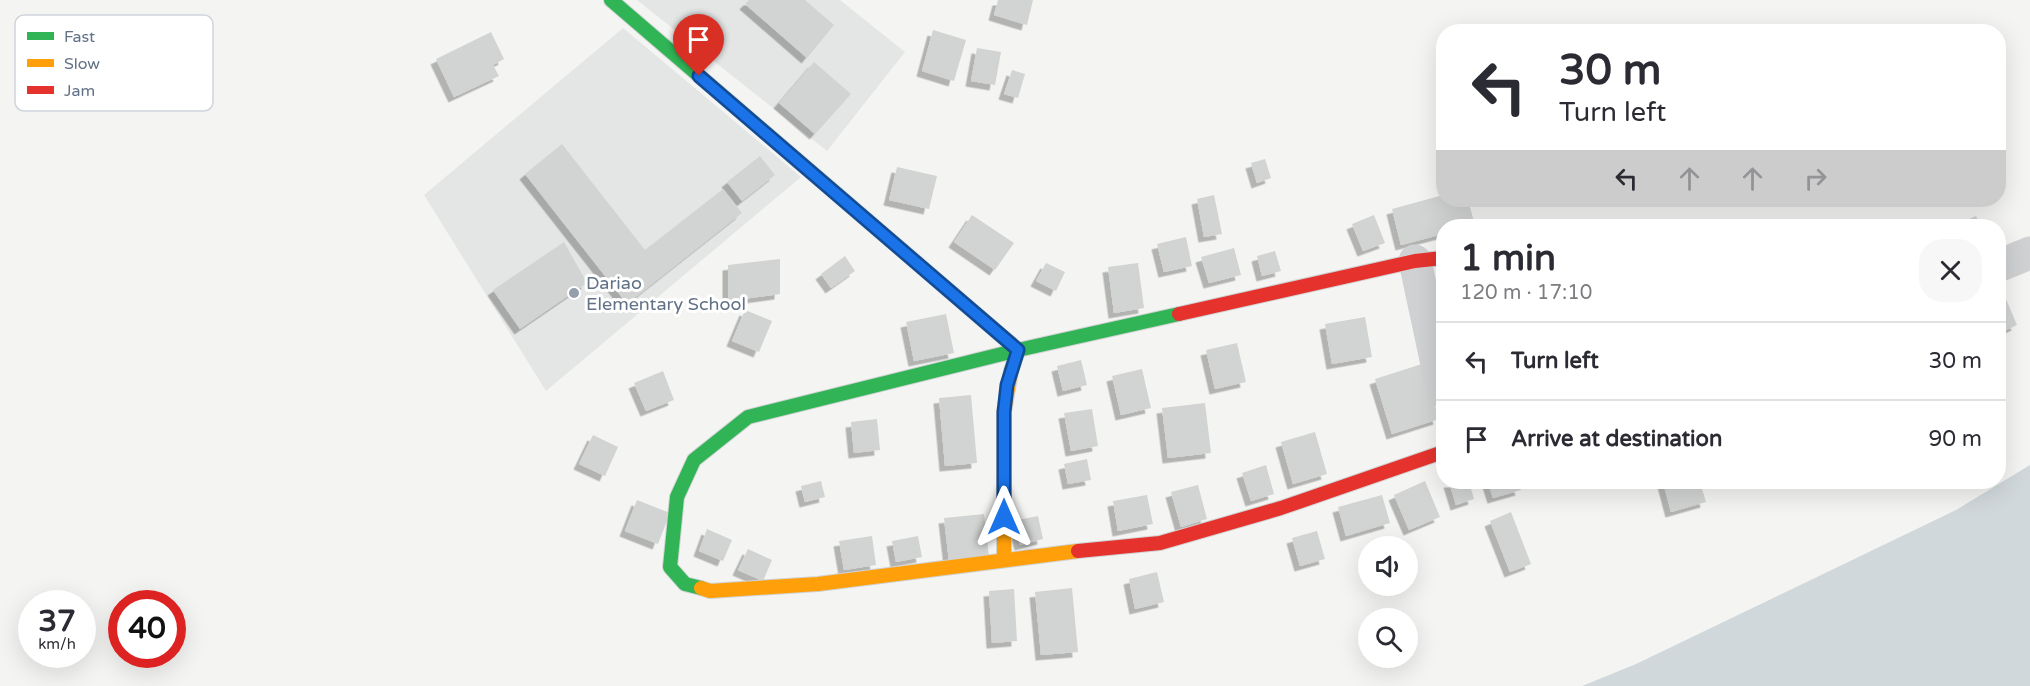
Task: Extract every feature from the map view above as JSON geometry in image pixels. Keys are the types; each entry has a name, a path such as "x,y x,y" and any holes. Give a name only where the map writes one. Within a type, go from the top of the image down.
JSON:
{"street":[{"path":"611,0 1018,350"},
{"path":"2006,263 2030,253"},
{"path":"1436,326 1429,259 1018,350 748,417 694,460 677,497 670,567 685,584 710,591 818,584 1004,559 1160,543 1281,508 1436,455"},
{"path":"1004,559 1004,412 1007,385 1018,350"}],"shaded area":[{"path":"637,0 840,0 905,52 827,151"},
{"name":"Dariao Elementary School","path":"623,28 801,177 546,391 424,195"},
{"path":"2030,465 2030,686 1582,686 1636,664 1956,510 1991,489 2006,489 2006,480"}],"building":[{"path":"749,0 805,0 834,25 807,58 745,4"},
{"path":"998,0 1033,0 1027,25 994,15"},
{"path":"933,30 966,40 954,81 922,71"},
{"path":"491,32 504,59 493,65 499,76 454,97 436,59"},
{"path":"977,48 1001,52 995,85 971,81"},
{"path":"814,62 851,94 815,134 779,103"},
{"path":"1012,70 1025,74 1018,98 1004,94"},
{"path":"562,144 645,250 723,189 742,213 627,304 525,174"},
{"path":"760,156 775,175 742,201 727,182"},
{"path":"1265,159 1271,178 1257,183 1251,163"},
{"path":"897,167 937,176 929,209 889,200"},
{"path":"1214,195 1222,234 1204,237 1197,199"},
{"path":"1436,197 1436,207 1470,207 1473,219 1436,219 1436,236 1401,245 1392,209"},
{"path":"972,215 1014,243 995,270 954,242"},
{"path":"1374,215 1385,243 1363,251 1352,224"},
{"path":"1186,237 1192,266 1164,272 1157,244"},
{"path":"564,242 587,283 520,329 493,290"},
{"path":"1234,248 1241,275 1209,283 1201,257"},
{"path":"1275,251 1281,271 1262,276 1257,256"},
{"path":"845,256 855,271 831,288 821,274"},
{"path":"780,259 780,294 728,301 728,265"},
{"path":"1046,263 1065,272 1056,291 1036,281"},
{"path":"1138,263 1144,308 1114,313 1108,267"},
{"path":"2006,299 2017,325 2006,330"},
{"path":"745,310 772,321 759,352 732,341"},
{"path":"946,314 954,353 914,361 906,322"},
{"path":"1365,317 1372,357 1332,364 1325,324"},
{"path":"1237,343 1246,382 1215,389 1206,350"},
{"path":"1081,360 1087,385 1063,391 1057,366"},
{"path":"1422,364 1436,409 1436,420 1392,434 1375,379"},
{"path":"1142,369 1151,408 1121,415 1112,376"},
{"path":"663,371 674,400 646,411 634,383"},
{"path":"971,395 977,463 945,466 939,398"},
{"path":"1205,403 1211,453 1168,458 1162,408"},
{"path":"1092,409 1098,446 1071,451 1064,413"},
{"path":"877,419 880,450 854,453 851,422"},
{"path":"1315,432 1327,474 1293,484 1281,442"},
{"path":"593,435 618,447 605,476 579,464"},
{"path":"1087,459 1091,480 1068,484 1064,464"},
{"path":"1266,465 1274,494 1251,501 1242,473"},
{"path":"821,481 825,497 805,502 801,486"},
{"path":"1425,481 1440,517 1409,530 1394,495"},
{"path":"1198,485 1207,519 1181,527 1171,492"},
{"path":"1451,489 1471,489 1474,499 1456,505"},
{"path":"1490,489 1521,490 1493,498"},
{"path":"1665,489 1702,489 1706,502 1671,512"},
{"path":"1147,495 1153,524 1118,531 1113,501"},
{"path":"1382,495 1390,523 1346,536 1338,507"},
{"path":"637,500 670,513 658,544 625,531"},
{"path":"1511,512 1531,564 1510,572 1490,521"},
{"path":"984,514 989,556 949,561 944,518"},
{"path":"1038,516 1043,539 1020,545 1014,521"},
{"path":"707,529 732,540 723,561 699,551"},
{"path":"1317,531 1325,559 1300,566 1292,538"},
{"path":"872,536 876,565 844,570 839,541"},
{"path":"918,536 922,557 896,562 892,541"},
{"path":"748,549 772,560 763,581 738,570"},
{"path":"1157,572 1164,602 1135,609 1129,579"},
{"path":"1072,588 1078,652 1041,655 1035,592"},
{"path":"1014,589 1017,641 992,643 989,591"}],"traffic: fast":[{"path":"611,0 1018,350 1011,371"},
{"path":"701,588 685,584 670,567 677,497 694,460 748,417 1018,350 1179,314"}],"traffic: slow":[{"path":"1004,559 1004,412 1011,371"},
{"path":"701,588 710,591 818,584 1078,551"}],"traffic: jam":[{"path":"1179,314 1415,261 1436,259"},
{"path":"1078,551 1160,543 1281,508 1436,454"}],"place":[{"name":"Dariao Elementary School","path":"574,293"}],"route":[{"path":"699,76 1018,350 1007,385 1004,412 1004,517"}]}
